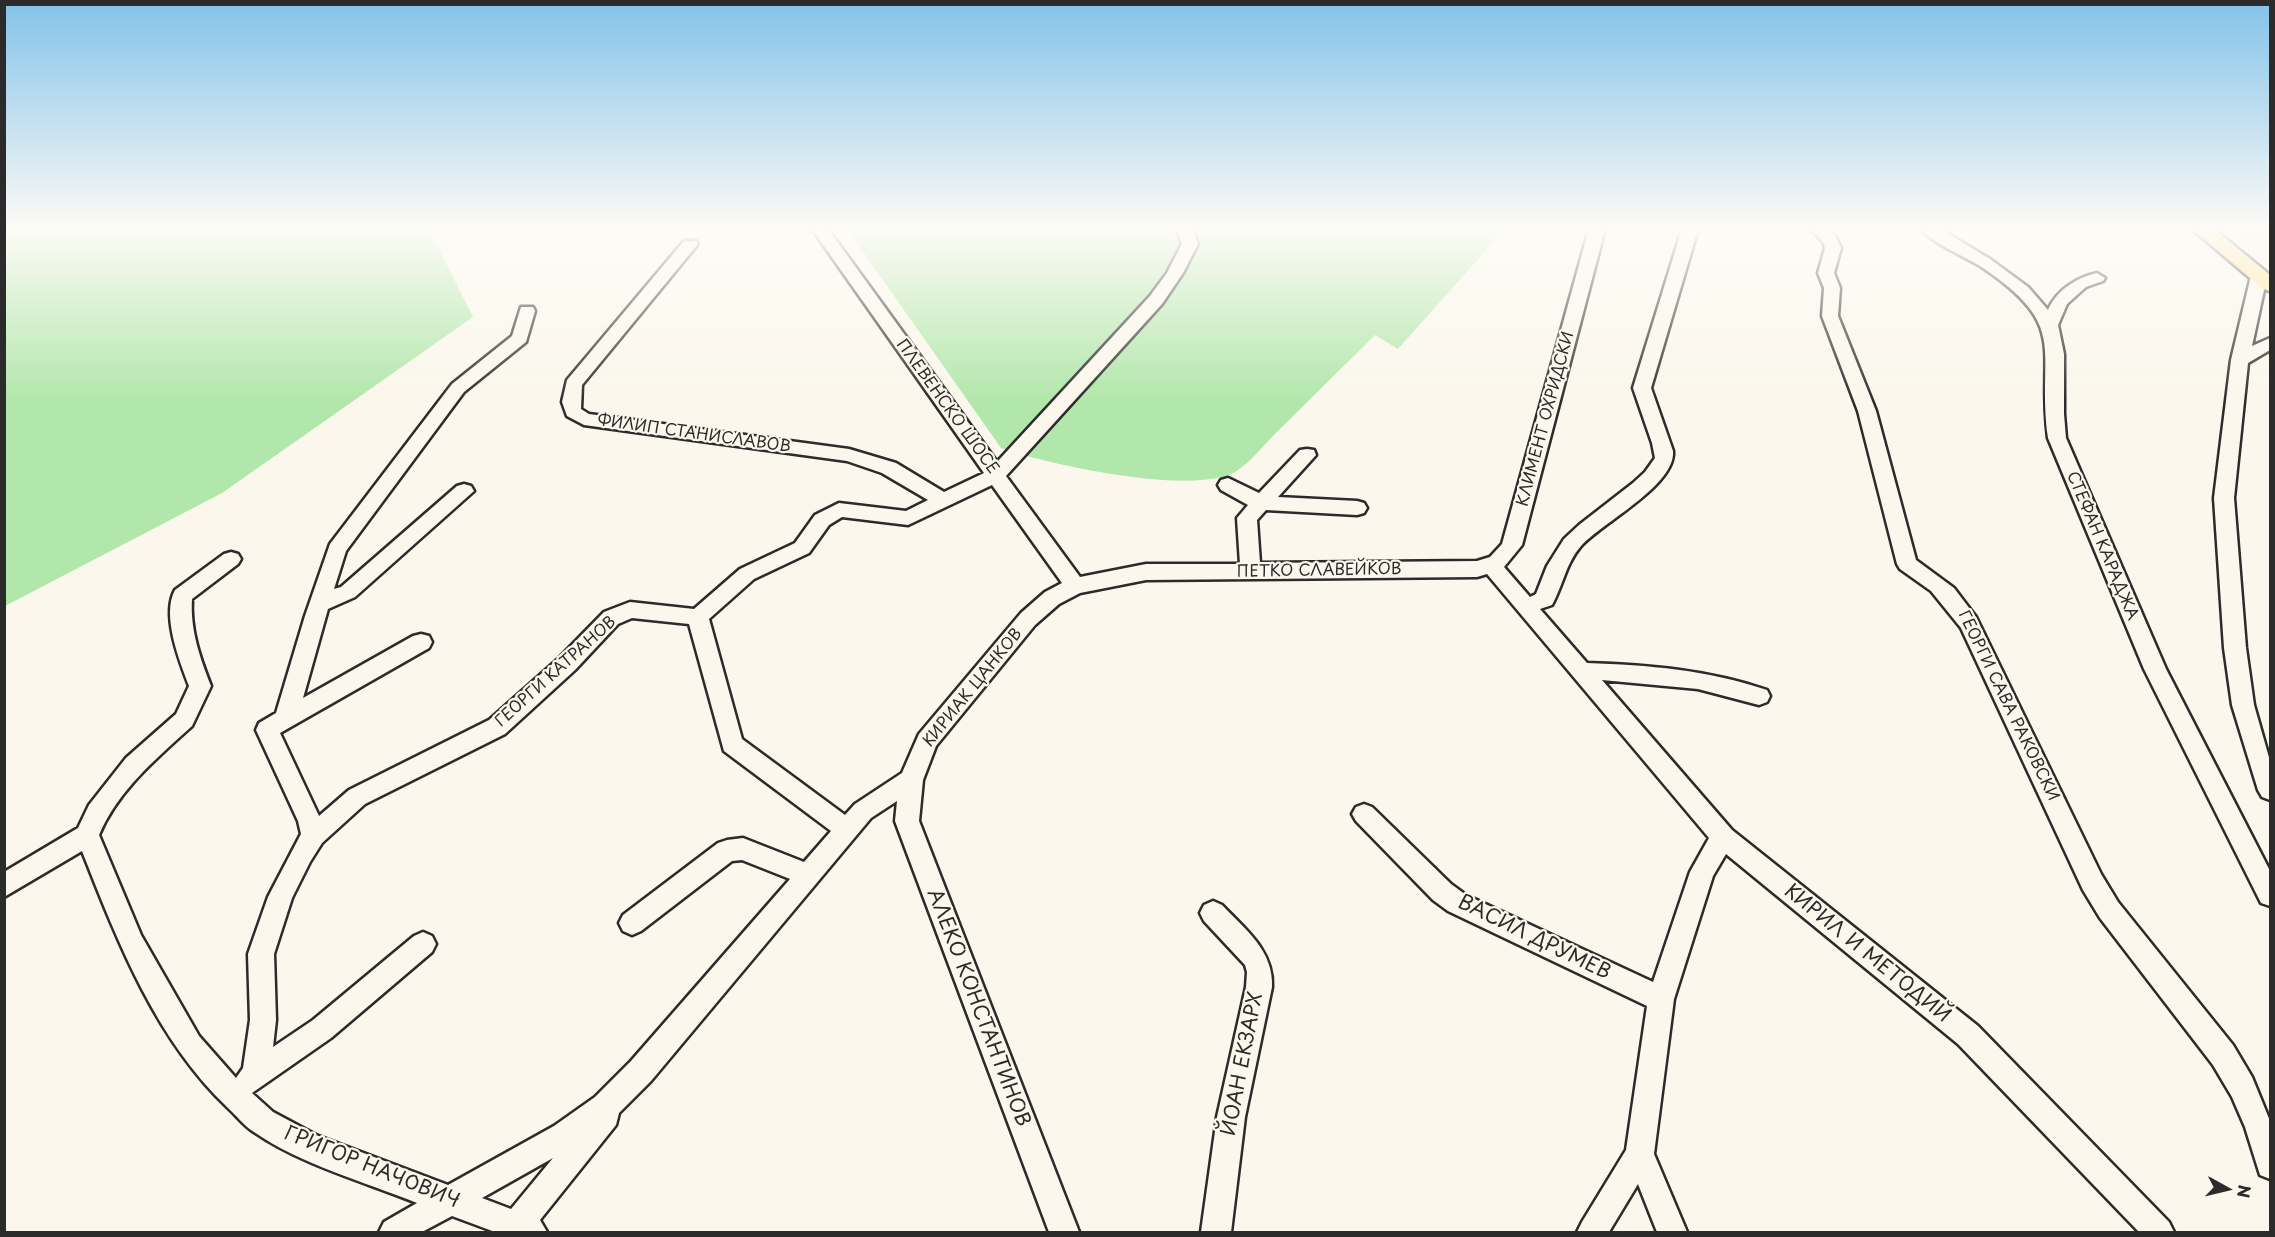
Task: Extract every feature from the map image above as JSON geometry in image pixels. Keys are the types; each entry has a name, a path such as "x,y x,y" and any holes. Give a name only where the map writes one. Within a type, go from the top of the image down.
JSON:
{"street":[{"name":"ФИЛИП СТАНИСЛАВОВ","path":"654,287 573,384 571,402 573,412 584,419 849,455 889,468 944,501"},
{"name":"ПЛЕВЕНСКО ШОСЕ","path":"861,287 1074,586"},
{"path":"847,830 732,744 698,617 747,574 801,548 822,520 839,510 908,518 996,475 1156,300 1165,287"},
{"name":"КЛИМЕНТ ОХРИДСКИ","path":"1492,567 1504,559 1512,545 1581,287"},
{"path":"1525,607 1545,599 1564,553 1576,539 1589,526 1650,480 1661,468 1664,457 1643,401 1642,388 1673,287"},
{"name":"ГЕОРГИ САВА РАКОВСКИ","path":"1831,287 1830,316 1866,411 1907,564 1940,587 1959,605 1976,634 2092,882 2109,910 2223,1054 2242,1087 2259,1126 2271,1166"},
{"path":"2016,287 2041,309 2050,324"},
{"path":"2050,324 2060,302 2077,287"},
{"path":"2263,287 2240,360 2224,498 2235,648 2243,705 2259,761 2271,790"},
{"path":"286,718 337,549 458,388 520,338 527,311"},
{"name":"СТЕФАН КАРАДЖА","path":"2050,324 2054,343 2053,415 2057,438 2155,669 2271,895"},
{"path":"2240,360 2271,343"},
{"path":"1251,572 1247,518 1307,455"},
{"path":"1228,485 1261,503 1357,508"},
{"path":"319,604 348,592 464,491"},
{"path":"4,886 87,835 97,812 134,765 184,720 200,686 187,651 179,618 182,596 231,559"},
{"name":"ПЕТКО СЛАВЕЙКОВ","path":"1146,572 1492,567"},
{"name":"КИРИЛ И МЕТОДИЙ","path":"1492,567 1723,837 1968,1035 2159,1233"},
{"name":"КИРИАК ЦАНКОВ","path":"911,780 927,741 1021,628 1052,598 1074,586 1146,572"},
{"name":"ГЕОРГИ КАТРАНОВ","path":"256,1074 263,1020 261,954 280,897 301,854 313,836 357,797 496,728 567,664 611,618 630,610 698,617"},
{"path":"313,836 310,822 267,730 421,642"},
{"path":"1580,671 1635,673 1698,680 1759,696"},
{"path":"521,1231 641,1071 863,810 911,780"},
{"name":"АЛЕКО КОНСТАНТИНОВ","path":"911,780 907,821 1064,1233"},
{"name":"ВАСИЛ ДРУМЕВ","path":"1364,814 1442,892 1457,903 1661,999"},
{"name":"ГРИГОР НАЧОВИЧ","path":"87,835 131,942 189,1045 263,1122 308,1146 521,1231"},
{"path":"1592,1233 1640,1154 1661,999 1702,872 1723,837"},
{"path":"632,923 727,851 743,849 808,875"},
{"name":"ЙОАН ЕКЗАРХ","path":"1213,913 1255,958 1260,972 1260,987 1231,1117 1216,1233"},
{"path":"234,1094 256,1074 321,1029 423,944"},
{"path":"394,1233 564,1136 605,1107 641,1071"},
{"path":"1640,1154 1672,1233"}],"green space":[{"path":"5,287 458,287 473,317 222,493 5,606"},
{"path":"888,287 1454,287 1398,349 1375,335 1244,466 1218,478 1191,481 1158,480 1085,469 1001,448"}]}
